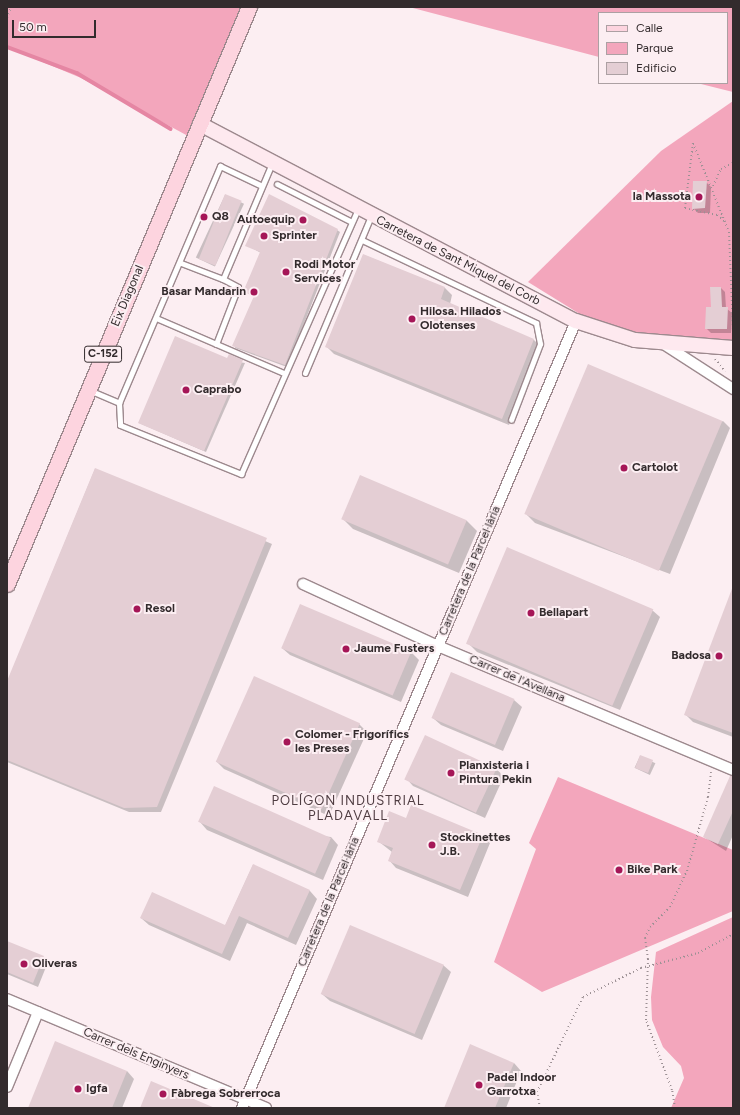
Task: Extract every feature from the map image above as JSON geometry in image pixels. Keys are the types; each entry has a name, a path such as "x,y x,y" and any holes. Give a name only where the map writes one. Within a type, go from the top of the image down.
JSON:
{"main road":[{"name":"Eix Diagonal","path":"7,584 249,7"}],"street":[{"name":"Carretera de Sant Miquel del Corb","path":"200,124 358,209 576,321 635,340 692,346 733,348"},
{"name":"Carretera de la Parcel·lària","path":"244,1104 576,321"},
{"path":"692,346 733,341"},
{"path":"662,343 733,389"},
{"name":"Carrer de l'Avellana","path":"303,584 438,646 733,770"},
{"name":"Carrer dels Enginyers","path":"7,999 244,1104 266,1108"},
{"path":"7,1087 38,1012"}],"lane":[{"path":"223,279 260,185 272,163"},
{"path":"260,185 220,166 181,263 119,403 120,425 239,473 244,470 350,221 358,209"},
{"path":"277,184 350,221"},
{"path":"305,373 372,216"},
{"path":"362,240 536,324 540,344 511,420"},
{"path":"181,263 223,279 237,288 216,344"},
{"path":"156,318 284,373"},
{"path":"88,390 119,403"}],"path":[{"path":"7,18 11,7"},
{"path":"724,221 717,215 685,208 693,143 712,187 724,221 730,241 733,330"},
{"path":"712,187 721,169 733,163"},
{"path":"675,1108 672,1090 646,1020 648,966 646,935 674,901 687,871 712,769 719,772"},
{"path":"540,1108 537,1092 583,997 648,966 698,953 733,934"}],"green space":[{"path":"7,7 243,7 188,136 81,78 7,47"},
{"path":"409,7 733,7 733,92 701,84 728,84 728,12 598,12 598,57"},
{"path":"733,101 733,351 692,350 596,324 528,282 661,151"},
{"path":"558,777 733,850 733,911 542,992 494,962 536,849 529,843"},
{"path":"733,917 733,1108 671,1108 684,1078 681,1066 663,1047 652,1020 651,997 656,952"}],"building":[{"name":"la Massota","path":"693,181 707,181 705,208 692,209"},
{"path":"225,194 242,201 215,266 199,259"},
{"name":"Rodi Motor Services","path":"269,194 338,229 285,365 232,346 254,296 243,292 260,252 245,246"},
{"name":"Hilosa. Hilados Olotenses","path":"363,254 445,287 441,299 534,339 502,419 325,347"},
{"path":"710,287 721,287 722,307 728,307 727,329 705,329 706,307 711,307"},
{"path":"175,336 227,358 229,354 243,360 204,451 138,423"},
{"name":"Cartolot","path":"588,364 722,421 659,571 524,514"},
{"name":"Resol","path":"95,468 267,538 157,807 124,808 7,760 7,681"},
{"path":"360,475 467,520 448,565 341,519"},
{"path":"507,547 653,609 612,706 466,644"},
{"name":"Badosa","path":"733,586 733,733 684,715"},
{"name":"Jaume Fusters","path":"300,604 411,651 393,695 281,648"},
{"path":"451,672 515,699 495,745 431,718"},
{"name":"Colomer - Frigorífics les Preses","path":"254,676 360,723 322,809 216,762"},
{"name":"Planxisteria i Pintura Pekin","path":"425,735 497,768 476,813 404,779"},
{"path":"640,755 653,760 648,773 635,768"},
{"path":"730,776 733,776 733,811 718,844 703,837"},
{"path":"214,786 331,838 315,874 198,822"},
{"name":"Stockinettes J.B.","path":"411,805 483,835 460,890 388,861 393,848 377,842 389,811 406,818"},
{"path":"253,864 310,890 288,938 239,916 222,954 140,918 152,892 225,925"},
{"path":"350,925 444,965 415,1034 321,994"},
{"name":"Oliveras","path":"7,941 44,956 33,983 7,972"},
{"name":"Igfa","path":"55,1041 127,1071 112,1108 28,1108"},
{"name":"Padel Indoor Garrotxa","path":"470,1044 514,1063 495,1108 444,1108"},
{"name":"Fàbrega Sobrerroca","path":"151,1081 215,1108 140,1108"}],"waterway":[{"path":"7,47 77,73 171,129"}],"place":[{"name":"la Massota","path":"699,197"},
{"name":"Q8","path":"204,217"},
{"name":"Autoequip","path":"303,220"},
{"name":"Sprinter","path":"264,236"},
{"name":"Rodi Motor Services","path":"286,272"},
{"name":"Basar Mandarin","path":"254,292"},
{"name":"Hilosa. Hilados Olotenses","path":"412,319"},
{"name":"Caprabo","path":"186,390"},
{"name":"Cartolot","path":"624,468"},
{"name":"Resol","path":"137,609"},
{"name":"Bellapart","path":"531,613"},
{"name":"Jaume Fusters","path":"346,649"},
{"name":"Badosa","path":"719,656"},
{"name":"Colomer - Frigorífics les Preses","path":"287,742"},
{"name":"Planxisteria i Pintura Pekin","path":"451,773"},
{"name":"Stockinettes J.B.","path":"432,845"},
{"name":"Bike Park","path":"619,870"},
{"name":"Oliveras","path":"24,964"},
{"name":"Padel Indoor Garrotxa","path":"479,1085"},
{"name":"Igfa","path":"78,1089"},
{"name":"Fàbrega Sobrerroca","path":"163,1094"}],"district":[{"name":"POLÍGON INDUSTRIAL PLADAVALL","path":"348,810"}]}
